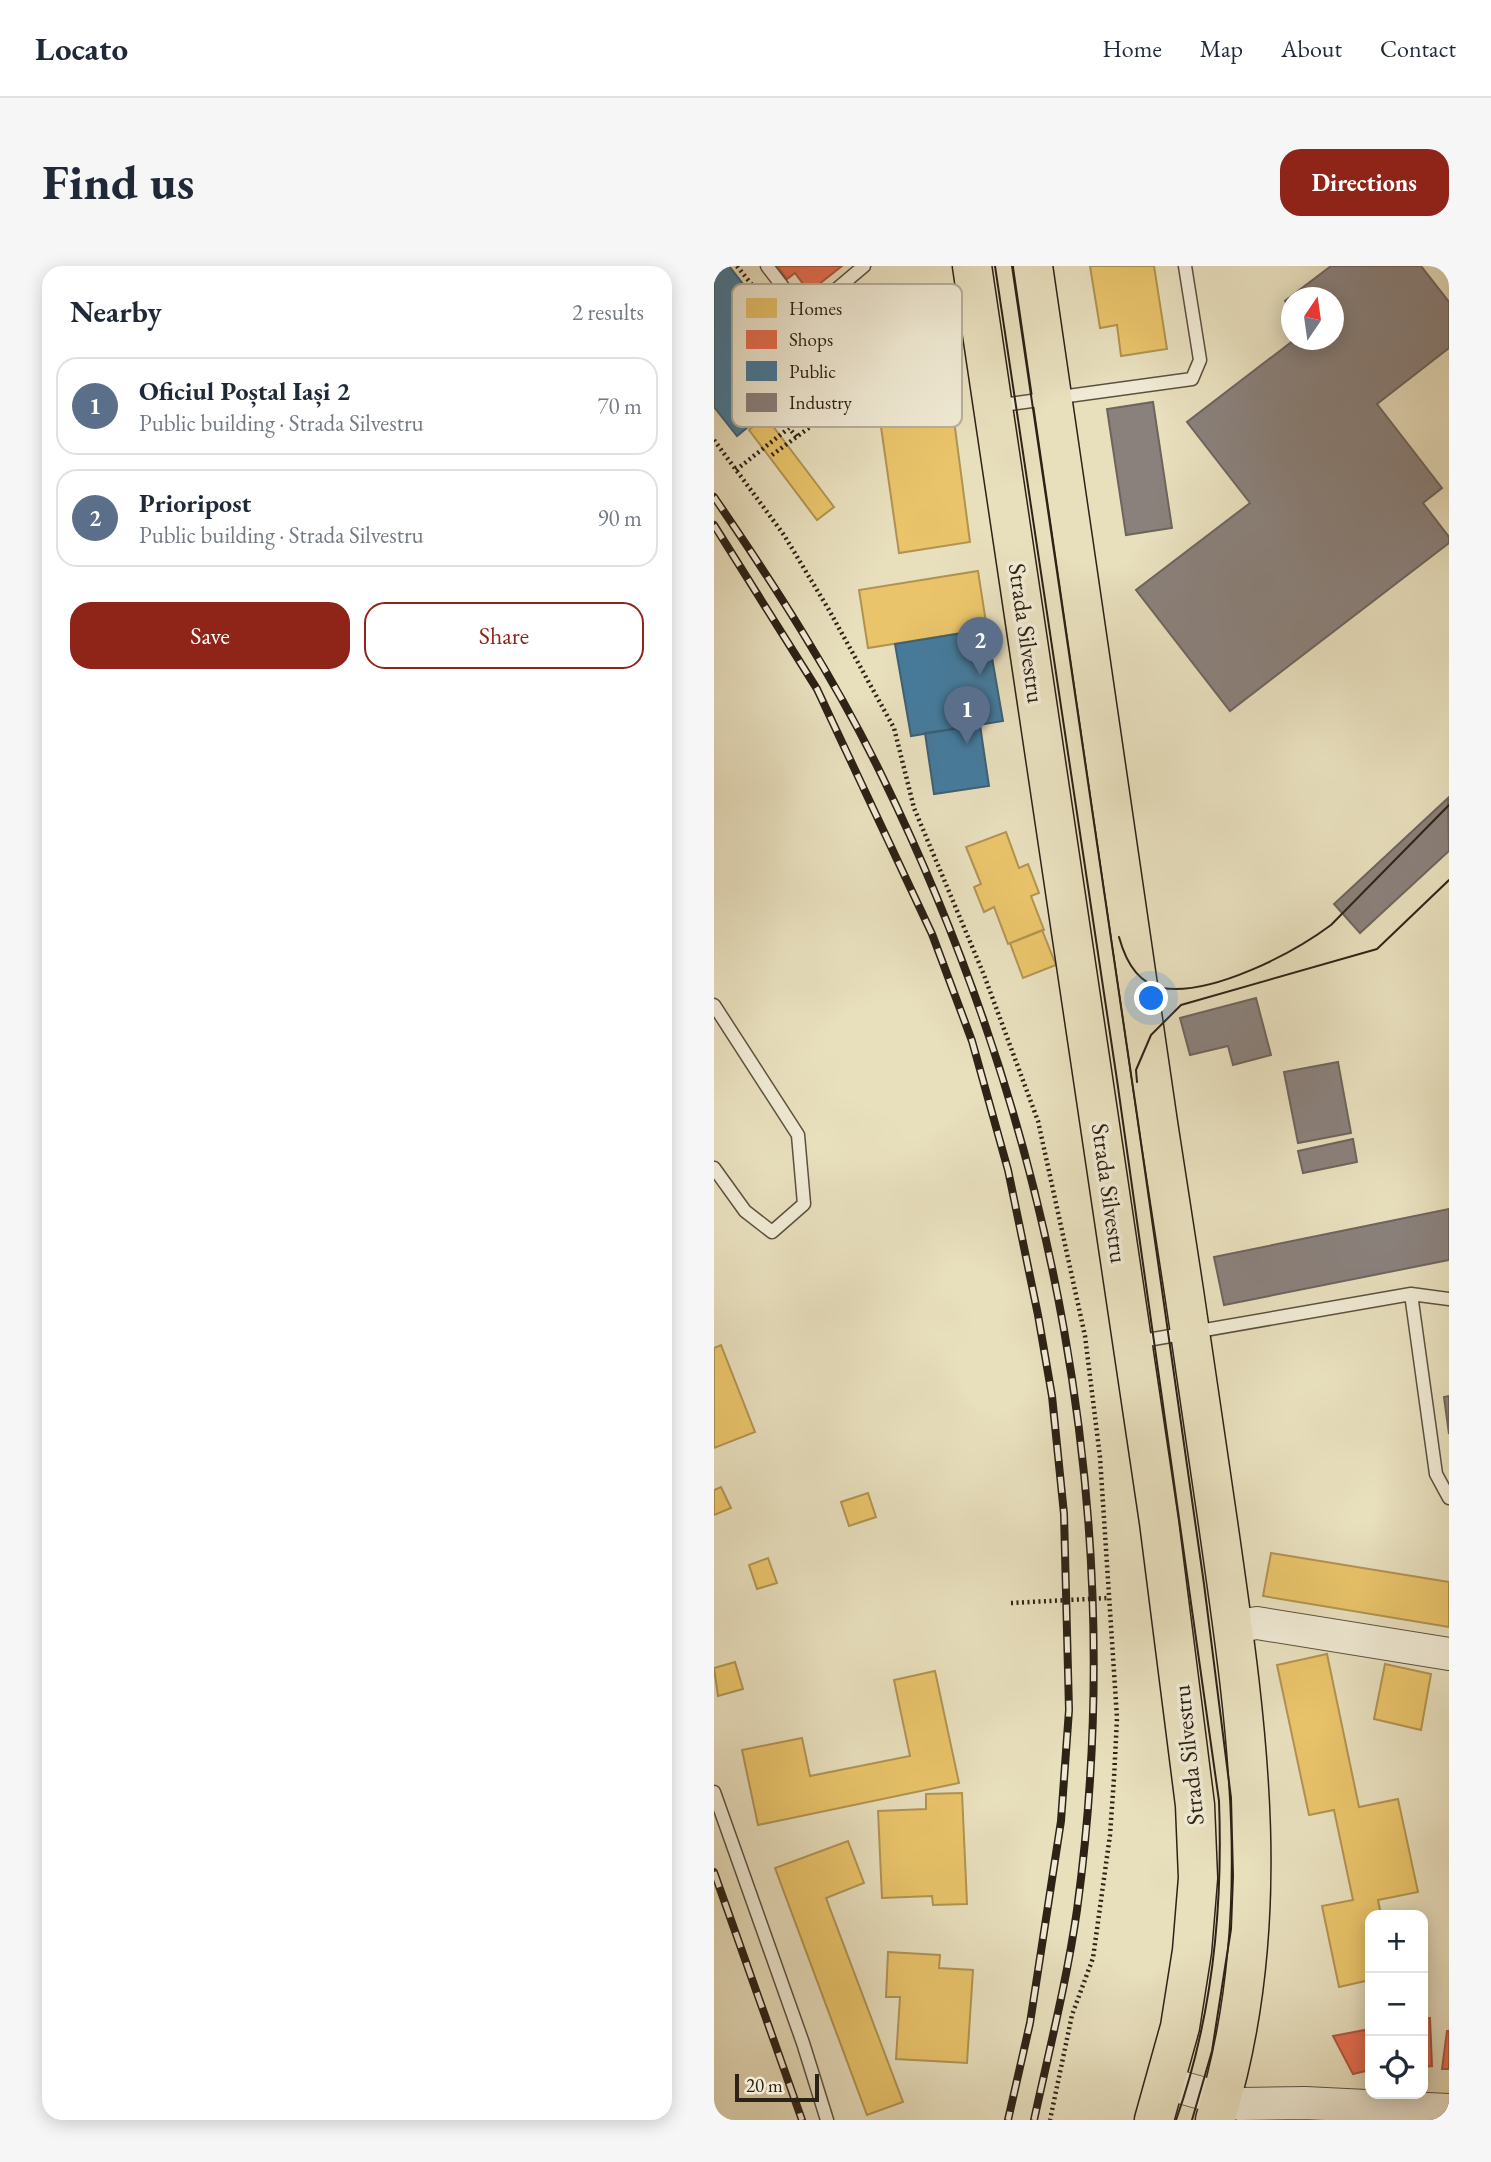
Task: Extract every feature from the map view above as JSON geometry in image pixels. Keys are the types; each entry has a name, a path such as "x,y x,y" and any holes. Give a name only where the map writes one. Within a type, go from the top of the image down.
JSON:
{"main road":[{"name":"Strada Silvestru","path":"972,266 1183,1692 1195,1805 1198,1878 1192,1951 1180,2027 1154,2120"},
{"path":"1033,266 1233,1627 1251,1808 1253,1896 1244,1995 1218,2110"}],"street":[{"path":"1233,1627 1257,1623 1449,1654"},
{"path":"1166,2083 1218,2110 1240,2104 1306,2111 1449,2110"}],"lane":[{"path":"767,266 781,284"},
{"path":"842,284 864,266"},
{"path":"993,406 1192,379 1200,360 1185,266"},
{"path":"714,1005 798,1135 804,1204 772,1232 744,1211 714,1168"},
{"path":"1411,1294 1436,1474 1449,1498"},
{"path":"1132,1343 1411,1294 1449,1299"},
{"path":"714,1792 803,2043 827,2120"}],"path":[{"path":"737,266 751,284"},
{"path":"772,456 810,427"},
{"path":"736,470 789,428 797,437"},
{"path":"714,440 784,535 830,610 894,728 914,808 984,975 1038,1121 1085,1336 1100,1457 1116,1718 1110,1835 1093,1958 1073,2015 1051,2120"},
{"path":"1011,1603 1107,1598"}],"building: Homes":[{"path":"1090,266 1154,266 1167,349 1121,356 1117,325 1100,328"},
{"path":"753,427 774,427 834,507 817,520 749,430"},
{"path":"881,427 955,427 970,542 899,553"},
{"path":"978,571 987,629 868,648 859,590"},
{"path":"1006,832 1019,868 1028,864 1039,893 1031,896 1044,930 1008,944 994,907 984,912 974,887 981,884 966,847"},
{"path":"1042,930 1056,965 1023,978 1010,943"},
{"path":"721,1345 755,1432 714,1448 714,1348"},
{"path":"721,1487 731,1508 714,1515 714,1490"},
{"path":"868,1493 876,1517 849,1526 841,1502"},
{"path":"1271,1553 1449,1582 1449,1627 1263,1596"},
{"path":"768,1558 777,1583 757,1589 749,1565"},
{"path":"1327,1654 1359,1807 1398,1799 1418,1892 1378,1900 1380,1910 1365,1910 1365,1981 1339,1987 1322,1906 1353,1900 1334,1810 1309,1815 1277,1665"},
{"path":"735,1662 743,1689 718,1696 714,1668"},
{"path":"1385,1664 1431,1674 1421,1730 1374,1719"},
{"path":"935,1671 959,1783 758,1825 742,1750 802,1738 810,1776 910,1756 894,1680"},
{"path":"962,1793 967,1904 933,1905 932,1896 882,1898 878,1811 926,1809 926,1794"},
{"path":"848,1841 864,1883 826,1898 903,2102 867,2115 775,1868"},
{"path":"888,1952 940,1955 939,1968 973,1970 967,2063 896,2059 900,1997 886,1997"}],"building: Shops":[{"path":"777,266 842,266 819,284 803,284 795,273 787,279"},
{"path":"1428,2018 1432,2066 1428,2066 1428,2036"},
{"path":"1365,2030 1365,2071 1353,2074 1333,2036"},
{"path":"1447,2031 1449,2069 1442,2069"}],"building: Public":[{"path":"729,266 743,284 732,284 732,427 748,427 737,436 714,407 714,275"},
{"path":"987,629 1003,721 911,736 895,644"},
{"path":"980,725 989,786 934,794 925,733"}],"building: Industry":[{"path":"1331,266 1421,266 1449,302 1449,348 1377,404 1442,488 1423,503 1449,537 1449,543 1230,711 1136,590 1250,503 1187,422 1281,350 1344,350 1344,287 1303,287"},
{"path":"1153,402 1172,528 1126,535 1107,409"},
{"path":"1448,798 1449,851 1360,933 1334,904"},
{"path":"1256,998 1271,1055 1233,1065 1228,1046 1190,1055 1180,1018"},
{"path":"1338,1062 1351,1133 1298,1143 1284,1072"},
{"path":"1353,1139 1357,1162 1303,1173 1298,1151"},
{"path":"1449,1209 1449,1260 1224,1305 1214,1257"},
{"path":"1449,1396 1449,1434 1444,1397"}],"tram line":[{"path":"995,266 1117,1080 1219,1801 1219,1881 1212,1962 1198,2042 1176,2120"},
{"path":"1012,266 1137,1115 1204,1584 1231,1798 1231,1929 1212,2051 1192,2120"},
{"path":"1119,937 1133,969 1145,981 1162,988 1204,986 1250,970 1295,948 1331,925 1449,805"},
{"path":"1137,1082 1136,1070 1151,1035 1181,1005 1377,949 1449,880"}],"railway":[{"path":"714,497 782,599 864,740 942,910 992,1047 1033,1187 1064,1329 1084,1473 1093,1618 1091,1764 1073,1936 1034,2120"},
{"path":"714,525 817,689 932,934 972,1041 1008,1170 1038,1315 1052,1396 1064,1514 1069,1710 1061,1821 1030,2023 1008,2120"},
{"path":"714,1872 802,2120"}],"place":[{"name":"Prioripost","path":"980,675"},
{"name":"Oficiul Poștal Iași 2","path":"967,744"}]}
